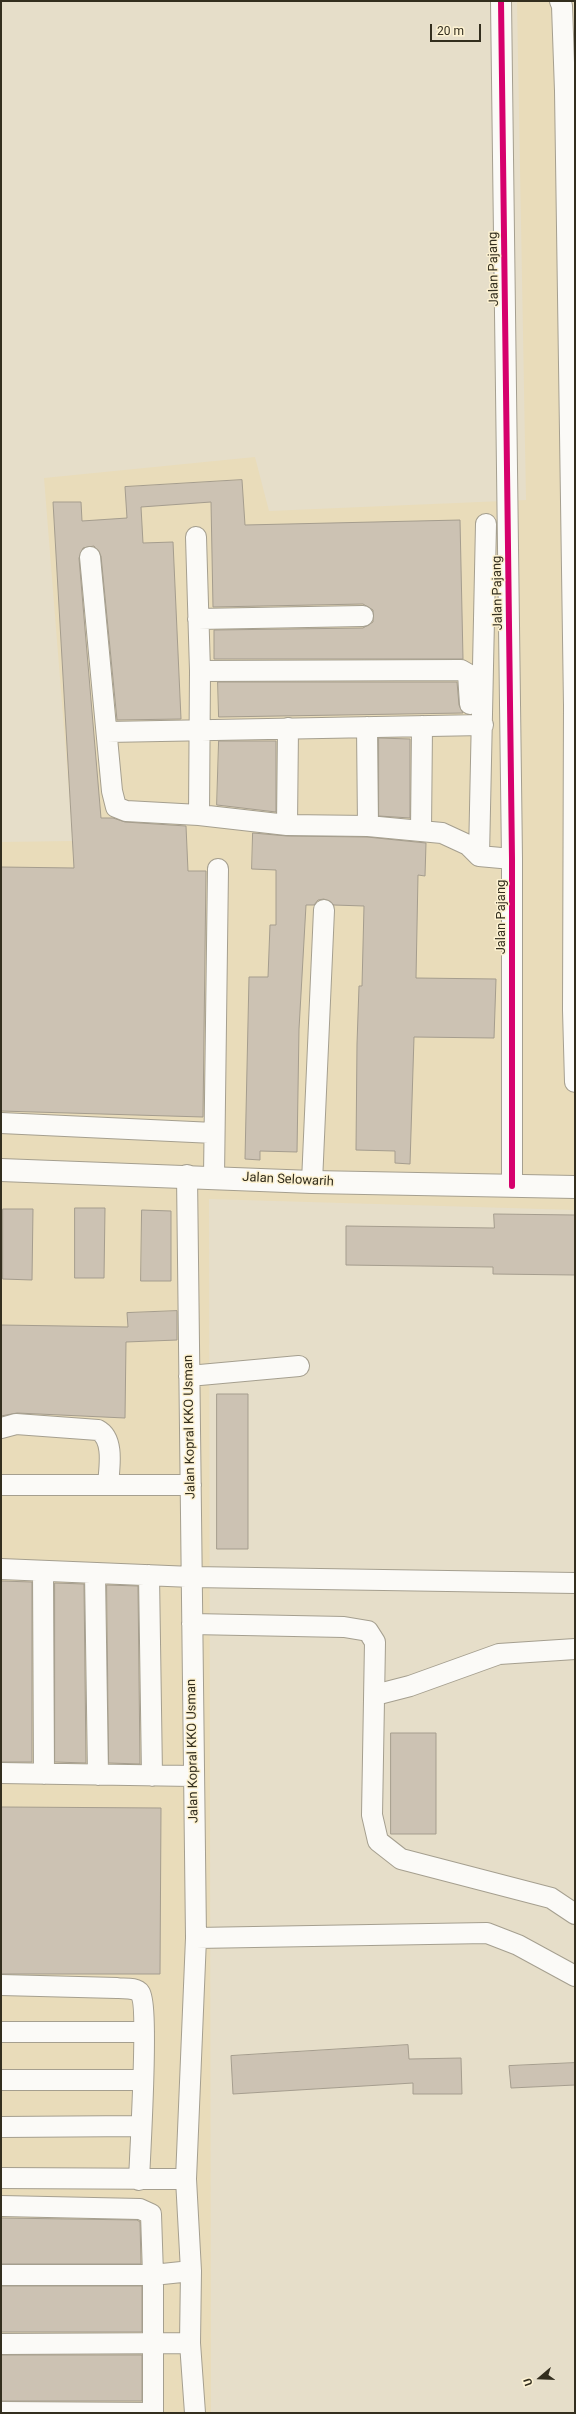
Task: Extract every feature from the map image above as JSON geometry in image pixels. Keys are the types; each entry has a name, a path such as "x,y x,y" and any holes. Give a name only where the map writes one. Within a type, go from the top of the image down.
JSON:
{"main road":[{"name":"Jalan Selowarih","path":"1,1170 214,1176 312,1182 575,1187"}],"street":[{"name":"Jalan Pajang","path":"501,1 512,858 512,1186"},
{"path":"560,1 562,6 570,91 575,1082"},
{"path":"479,856 477,725 486,524"},
{"path":"196,536 200,670 199,815"},
{"path":"90,557 112,791 116,807 126,810 199,815 287,825 368,826 442,833 468,845 479,856 512,858"},
{"path":"198,619 363,616"},
{"path":"200,670 461,670 468,674 470,680 477,725"},
{"path":"106,732 199,729 477,725"},
{"path":"421,831 422,726"},
{"path":"367,727 368,826"},
{"path":"287,825 288,728"},
{"path":"214,1176 218,870"},
{"path":"312,1182 324,910"},
{"path":"1,1122 214,1133"},
{"name":"Jalan Kopral KKO Usman","path":"187,1175 196,1938 186,2179 191,2271 190,2343 195,2413"},
{"path":"190,1376 299,1366"},
{"path":"1,1428 16,1424 76,1427 98,1430 102,1432 108,1441 108,1485"},
{"path":"1,1485 191,1485"},
{"path":"1,1569 192,1577 575,1583"},
{"path":"43,1571 44,1774"},
{"path":"95,1573 98,1775"},
{"path":"149,1575 152,1776"},
{"path":"192,1624 344,1627 368,1631 375,1642 372,1815 378,1841 401,1859 551,1898 575,1914"},
{"path":"374,1695 410,1686 499,1654 575,1649"},
{"path":"1,1773 193,1776"},
{"path":"196,1938 487,1933 513,1942 575,1976"},
{"path":"1,1985 137,1990 143,1998 144,2032 140,2180"},
{"path":"1,2032 144,2032"},
{"path":"1,2080 142,2080"},
{"path":"1,2127 141,2126"},
{"path":"1,2178 140,2180 186,2179"},
{"path":"1,2206 140,2209 149,2211 152,2219 153,2413 1,2412"},
{"path":"1,2275 153,2275 191,2271"},
{"path":"1,2344 153,2345 190,2343"}],"shaded area":[{"path":"517,1 575,1 575,1210 209,1199 211,2413 1,2413 1,842 73,841 44,478 255,457 269,511 526,500"}],"building":[{"path":"242,480 245,525 460,520 463,659 214,659 214,630 363,628 373,622 373,610 363,604 213,607 211,502 141,507 143,543 173,542 181,719 117,720 101,556 94,546 83,548 79,558 101,818 113,818 125,822 186,826 188,871 206,871 203,1117 1,1111 1,867 74,868 53,502 81,502 82,521 127,518 125,487"},
{"path":"218,682 457,682 459,705 463,713 219,717"},
{"path":"379,738 410,739 410,818 379,816"},
{"path":"219,741 276,741 276,812 217,805"},
{"path":"253,833 287,836 367,837 426,843 425,876 418,875 416,978 496,979 494,1038 414,1037 410,1164 395,1163 395,1151 356,1150 357,1044 359,986 362,986 364,906 334,905 324,899 318,900 314,905 306,905 299,1029 297,1152 260,1151 260,1160 245,1159 249,977 268,977 270,925 276,925 276,870 252,869"},
{"path":"75,1208 105,1208 104,1278 75,1278"},
{"path":"3,1209 33,1209 32,1280 3,1279"},
{"path":"142,1210 171,1211 171,1281 141,1281"},
{"path":"494,1214 575,1215 575,1275 493,1274 493,1267 346,1265 346,1226 494,1228"},
{"path":"177,1311 177,1340 126,1342 125,1418 17,1413 1,1416 1,1325 128,1327 127,1313"},
{"path":"217,1394 248,1394 248,1549 217,1549"},
{"path":"1,1581 32,1582 32,1762 1,1762"},
{"path":"55,1583 84,1584 86,1763 55,1762"},
{"path":"107,1585 138,1586 140,1764 109,1763"},
{"path":"391,1733 436,1733 436,1834 391,1834"},
{"path":"1,1807 161,1808 160,1974 1,1974"},
{"path":"408,2045 409,2059 461,2058 462,2094 413,2094 413,2083 233,2094 231,2056"},
{"path":"575,2063 575,2085 511,2088 509,2066"},
{"path":"1,2218 137,2220 140,2222 141,2264 1,2264"},
{"path":"1,2286 142,2286 142,2332 1,2332"},
{"path":"1,2355 142,2355 142,2401 1,2401"}],"cycle path":[{"path":"501,1 512,859 512,1186"}]}
